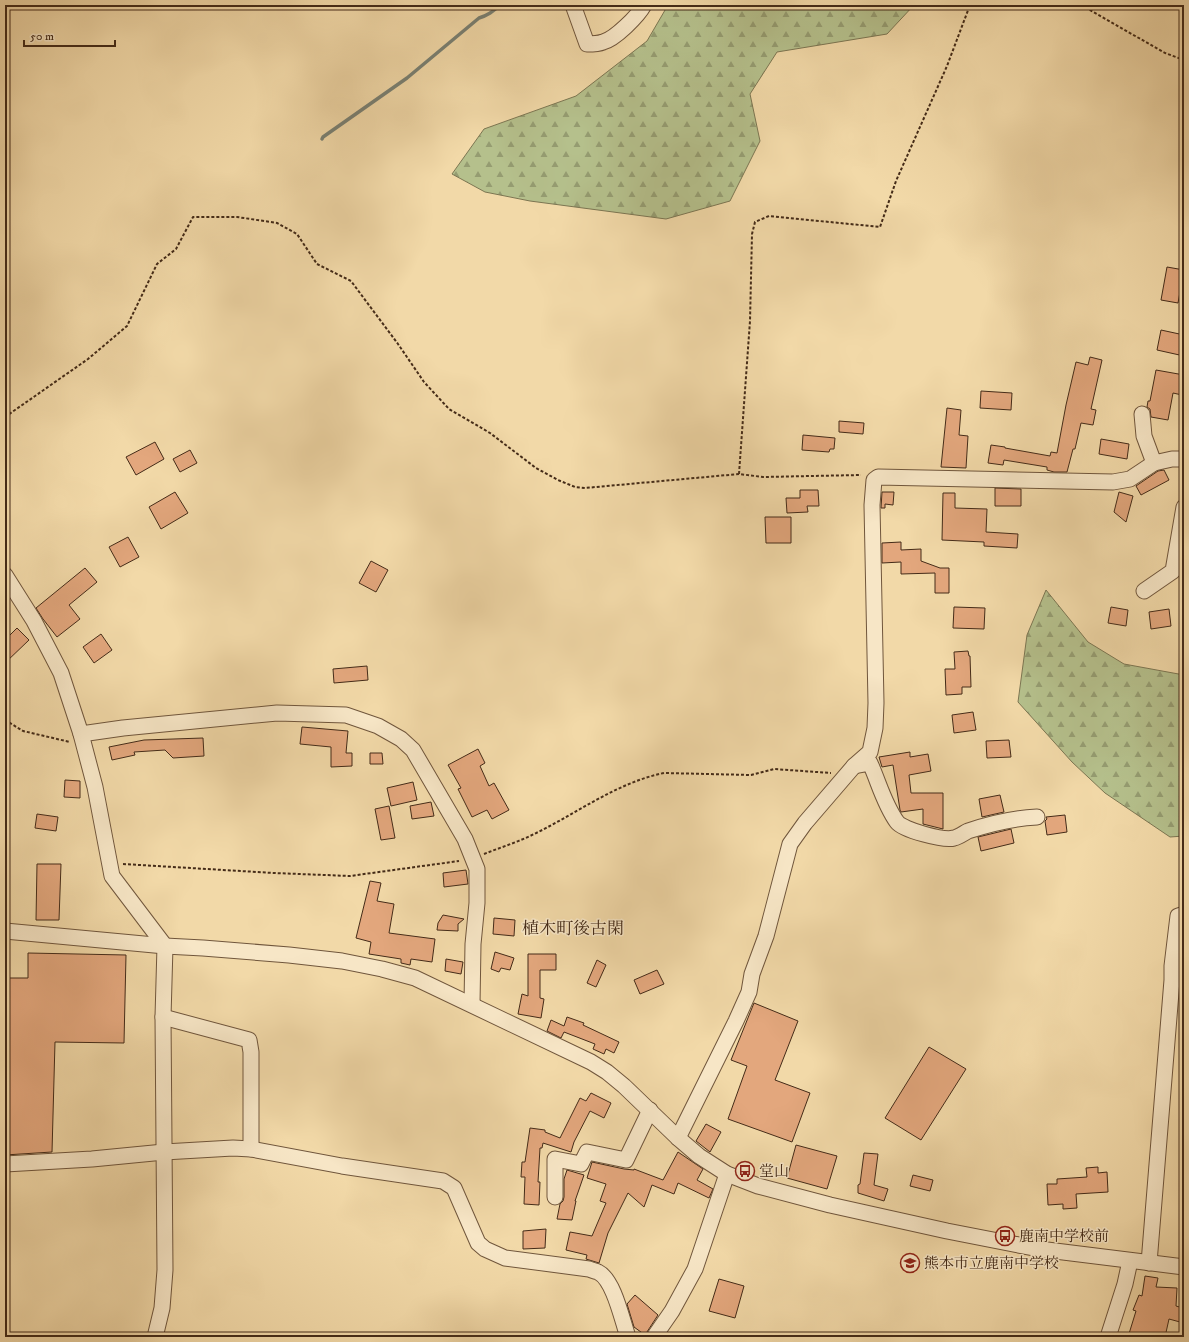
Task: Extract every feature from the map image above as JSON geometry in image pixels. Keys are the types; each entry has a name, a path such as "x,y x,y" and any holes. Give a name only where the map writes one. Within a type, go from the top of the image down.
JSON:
{"street":[{"path":"573,5 587,44 605,42 623,30 644,5"},
{"path":"1142,414 1144,436 1154,463"},
{"path":"678,1138 736,1021 748,992 752,974 766,936 790,844 805,823 851,770 870,752 875,728 876,703 872,505 874,480 878,477 891,477 1113,482 1130,479 1154,463 1172,459 1184,459"},
{"path":"1144,591 1178,575 1184,507"},
{"path":"5,575 34,621 61,673 83,740 95,787 112,876 165,946 163,1017 166,1217 164,1291 162,1308 155,1337"},
{"path":"83,740 123,728 277,713 346,715 378,726 401,738 412,750 465,839 476,869 472,1004"},
{"path":"851,770 870,763 876,775 886,805 898,824 938,838 955,838 968,832 996,824 1037,818"},
{"path":"1149,1263 1172,966 1178,916 1184,914"},
{"path":"5,931 342,961 382,969 415,978 591,1062 607,1072 624,1086 699,1156 727,1174 758,1186 830,1205 947,1231 1040,1249 1130,1261 1184,1266"},
{"path":"163,1017 249,1040 251,1052 251,1149"},
{"path":"555,1198 555,1159 581,1164 587,1152 626,1160 650,1110"},
{"path":"5,1164 233,1148 251,1149 342,1166 444,1181 454,1188 478,1243 485,1249 505,1258 589,1269 599,1273 608,1283 615,1296 628,1337"},
{"path":"654,1337 672,1310 695,1269 727,1174"},
{"path":"1108,1337 1125,1284 1130,1261"}],"path":[{"path":"739,474 750,321 752,234 755,222 768,216 880,227 896,181 947,66 970,5"},
{"path":"1081,5 1165,52 1184,60"},
{"path":"5,417 88,359 127,326 157,264 176,249 193,217 236,217 277,223 297,234 317,264 350,281 398,344 424,382 449,409 490,433 536,468 558,480 575,487 585,488 739,474 763,477 872,475 874,480"},
{"path":"5,720 23,731 83,740"},
{"path":"110,863 172,868 350,876 472,859 530,836 601,797 637,781 658,774 751,775 774,769 851,770"}],"green space":[{"path":"668,5 914,5 887,34 777,52 750,94 760,141 730,201 666,219 530,201 485,192 452,174 484,129 576,96 647,41"},
{"path":"1046,590 1088,642 1124,664 1184,675 1184,836 1170,837 1105,793 1072,762 1018,702 1027,635"}],"building":[{"path":"1167,267 1184,270 1178,303 1161,300"},
{"path":"1161,330 1184,335 1184,356 1157,350"},
{"path":"1090,357 1102,360 1091,409 1096,410 1093,425 1081,423 1075,449 1073,449 1067,472 1054,472 1047,470 1047,467 1004,460 1003,465 988,463 991,445 1050,456 1051,452 1057,453 1076,362 1088,365"},
{"path":"1156,370 1184,375 1182,395 1173,393 1168,420 1151,417 1150,409 1147,407 1148,401 1150,401"},
{"path":"981,391 1012,393 1011,410 980,408"},
{"path":"947,408 961,410 959,435 968,436 966,468 941,467"},
{"path":"839,421 864,423 863,434 839,432"},
{"path":"803,435 835,438 834,449 830,449 829,452 802,450"},
{"path":"1101,439 1129,444 1127,459 1099,454"},
{"path":"155,442 164,459 136,475 126,457"},
{"path":"190,450 197,463 180,472 173,459"},
{"path":"1164,470 1169,480 1141,495 1136,486 1158,471"},
{"path":"995,488 1021,489 1021,506 995,506"},
{"path":"800,490 818,490 819,506 807,506 808,512 787,513 786,498 800,498"},
{"path":"175,492 188,513 161,529 149,507"},
{"path":"882,492 894,492 893,505 885,504 885,508 881,508"},
{"path":"1119,492 1133,496 1126,522 1114,512"},
{"path":"943,493 955,493 955,508 987,509 986,532 1018,534 1017,548 984,546 984,542 942,540"},
{"path":"765,517 791,517 791,543 766,543"},
{"path":"128,537 139,557 120,567 109,547"},
{"path":"901,542 901,550 921,549 921,561 940,568 949,568 949,593 935,593 935,573 901,574 901,562 882,563 882,543"},
{"path":"371,561 388,570 376,592 359,583"},
{"path":"85,568 97,582 69,605 80,619 57,637 36,608"},
{"path":"954,607 985,608 984,629 953,628"},
{"path":"1111,607 1128,610 1126,626 1108,623"},
{"path":"1169,609 1171,626 1151,629 1149,612"},
{"path":"17,628 29,640 5,663 5,640"},
{"path":"101,634 112,650 94,663 83,647"},
{"path":"968,651 970,656 971,687 962,687 962,694 946,695 945,669 955,669 954,652"},
{"path":"367,666 368,680 334,683 333,669"},
{"path":"973,712 976,730 954,733 952,715"},
{"path":"302,727 348,731 346,753 352,753 352,766 331,767 331,747 300,744"},
{"path":"203,738 204,756 173,758 165,750 134,752 135,755 112,760 109,747 144,740"},
{"path":"1009,740 1011,757 987,758 986,741"},
{"path":"478,749 485,763 480,766 489,786 494,783 509,810 492,819 487,810 472,817 458,789 461,788 448,765"},
{"path":"910,752 910,757 928,754 931,771 909,775 911,793 943,793 943,829 923,824 923,809 901,812 900,810 893,765 882,767 879,757"},
{"path":"370,753 382,753 383,764 370,764"},
{"path":"65,780 80,781 80,798 64,797"},
{"path":"413,782 417,800 391,806 387,788"},
{"path":"1000,795 1004,812 982,817 979,799"},
{"path":"431,802 434,816 412,819 410,806"},
{"path":"389,806 395,838 381,840 375,809"},
{"path":"37,814 58,817 56,831 35,828"},
{"path":"1065,815 1067,832 1047,835 1045,821 1047,819 1046,817"},
{"path":"1011,829 1014,843 981,851 978,837"},
{"path":"37,864 61,864 59,920 36,920"},
{"path":"466,870 468,884 444,887 443,873"},
{"path":"370,881 381,883 377,901 394,904 389,933 435,939 432,962 411,959 410,965 401,963 401,959 369,954 371,942 356,938"},
{"path":"443,915 464,919 458,924 458,931 437,930 438,923"},
{"path":"494,918 515,920 514,936 493,934"},
{"path":"495,952 514,958 510,970 501,968 499,972 491,969"},
{"path":"28,953 126,955 124,1043 55,1042 52,1152 5,1155 5,978 28,978"},
{"path":"528,954 556,954 556,970 540,970 540,998 544,999 541,1018 518,1014 522,994 528,996"},
{"path":"446,959 463,962 461,974 445,971"},
{"path":"597,960 606,965 596,987 587,983"},
{"path":"657,970 664,984 640,994 634,980"},
{"path":"754,1003 798,1021 775,1080 810,1093 792,1142 728,1119 747,1066 731,1060"},
{"path":"567,1017 584,1023 583,1025 619,1042 614,1053 606,1049 604,1054 593,1049 595,1044 564,1032 561,1038 547,1031 551,1020 564,1026"},
{"path":"929,1047 966,1069 921,1140 885,1118"},
{"path":"591,1093 611,1103 604,1118 590,1111 574,1142 571,1152 543,1143 542,1148 540,1148 538,1182 540,1182 539,1205 524,1204 525,1177 521,1177 522,1162 525,1162 530,1128 545,1130 545,1132 560,1138 580,1098 586,1101"},
{"path":"706,1124 721,1132 710,1152 696,1141"},
{"path":"796,1145 837,1156 827,1189 787,1178"},
{"path":"678,1152 703,1169 697,1180 713,1189 709,1198 678,1183 674,1194 652,1185 644,1207 628,1193 608,1233 599,1263 586,1259 587,1255 566,1250 570,1232 592,1236 606,1203 600,1201 606,1184 587,1178 592,1162 624,1169 634,1169 663,1180"},
{"path":"864,1153 878,1154 874,1185 888,1189 884,1201 858,1193"},
{"path":"1098,1167 1098,1173 1107,1172 1108,1192 1076,1194 1077,1208 1063,1209 1063,1204 1048,1205 1047,1184 1057,1184 1057,1179 1087,1177 1086,1168"},
{"path":"567,1170 584,1175 575,1201 572,1220 557,1219 560,1204 564,1197 564,1179"},
{"path":"913,1175 933,1180 930,1191 910,1186"},
{"path":"546,1229 545,1248 523,1249 523,1231"},
{"path":"1145,1276 1158,1278 1156,1287 1177,1288 1176,1306 1183,1308 1180,1322 1169,1319 1165,1337 1128,1337 1136,1311 1133,1310 1139,1295 1142,1296"},
{"path":"719,1279 744,1286 735,1318 709,1311"},
{"path":"635,1295 658,1315 645,1335 634,1327 627,1304"}],"waterway":[{"path":"322,139 407,78 479,18 490,13 499,5"}],"place":[{"name":"堂山","path":"745,1171"},
{"name":"鹿南中学校前","path":"1005,1236"},
{"name":"熊本市立鹿南中学校","path":"910,1263"}],"district":[{"name":"植木町後古閑","path":"573,928"}]}
